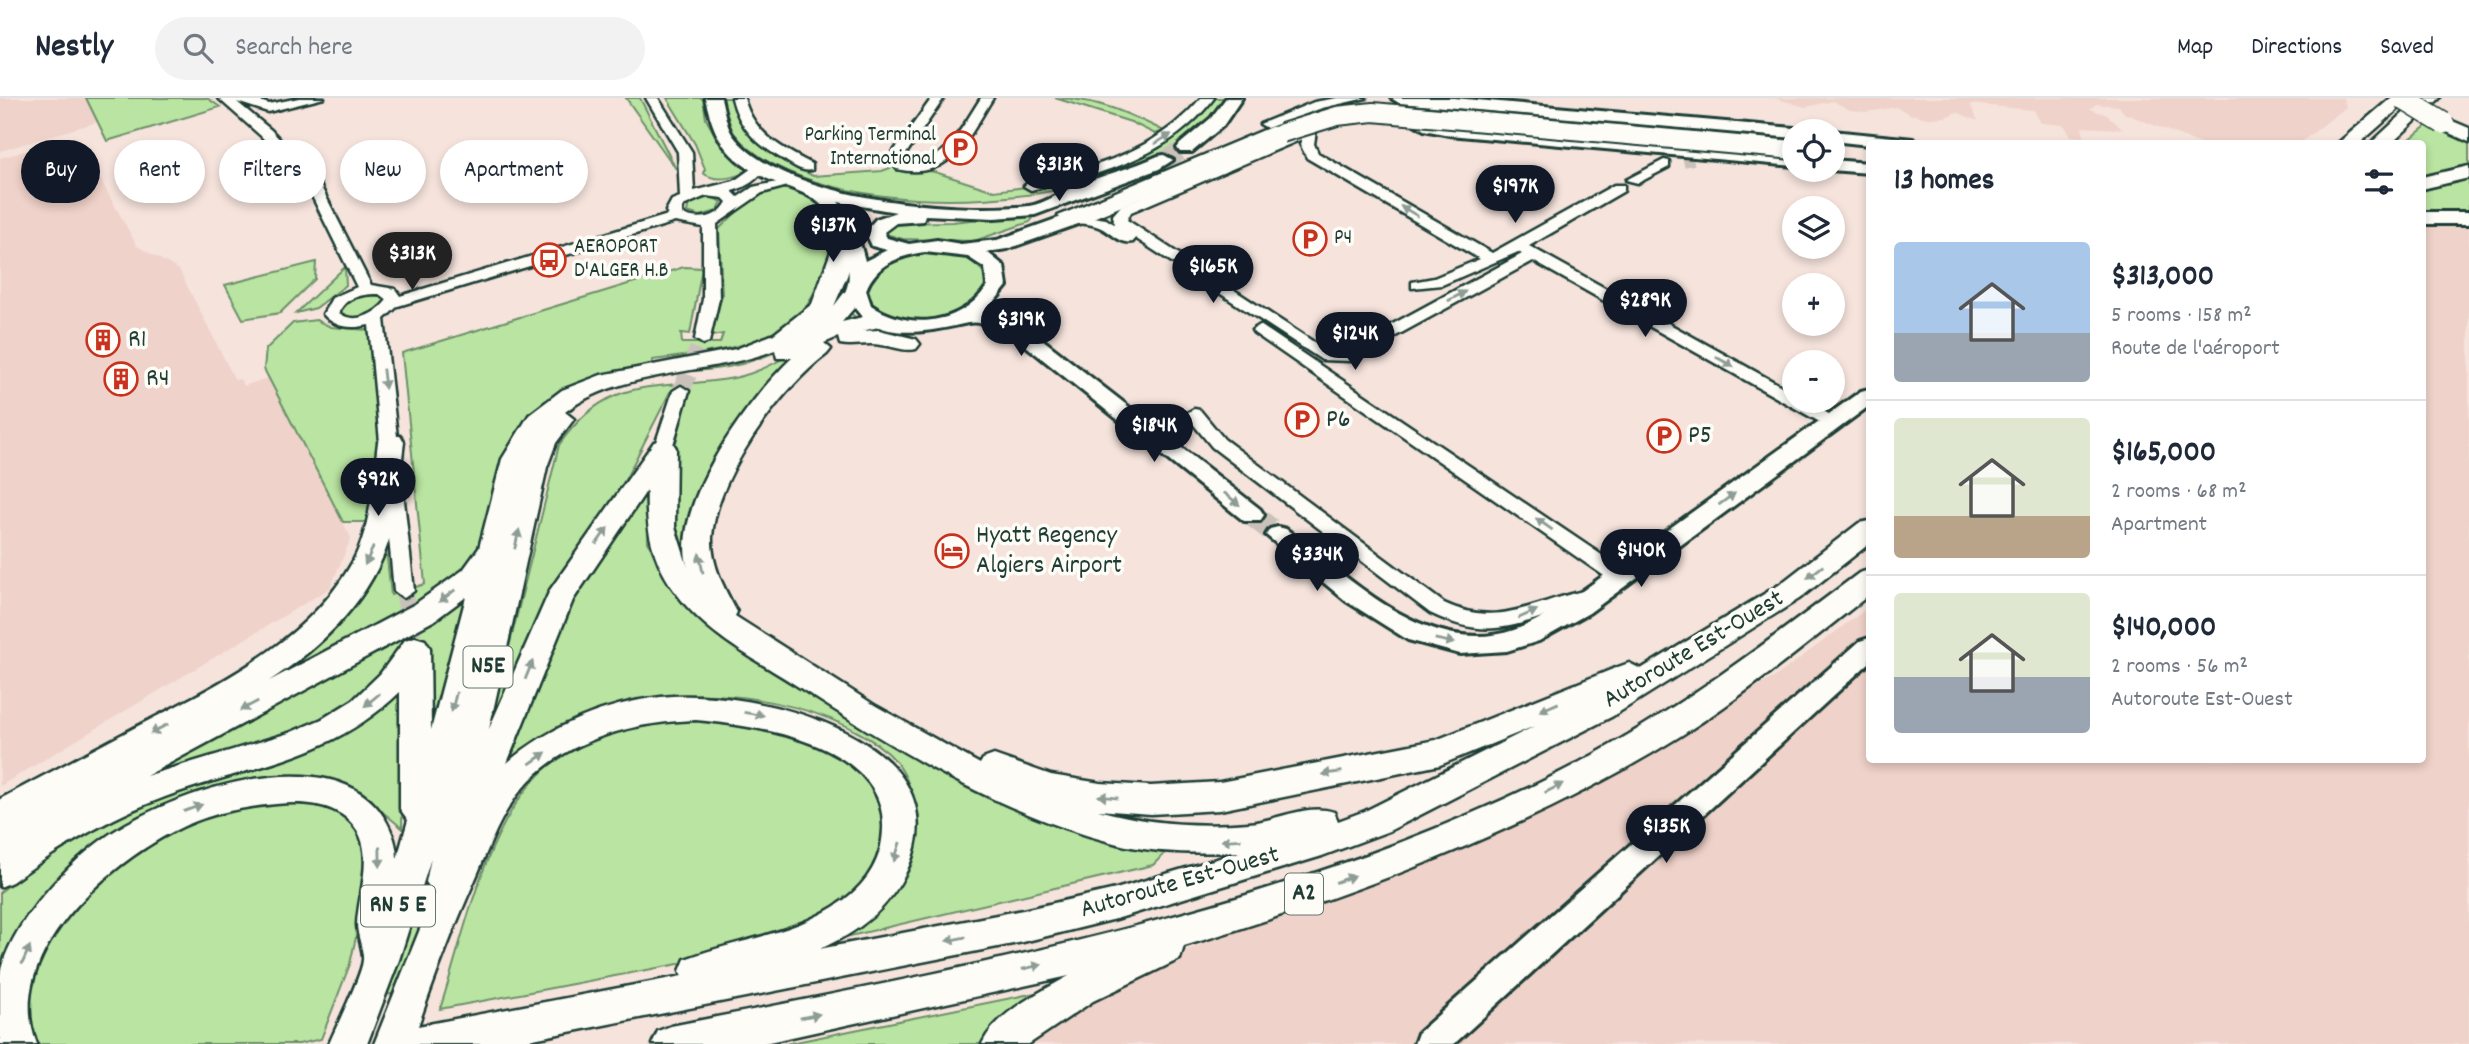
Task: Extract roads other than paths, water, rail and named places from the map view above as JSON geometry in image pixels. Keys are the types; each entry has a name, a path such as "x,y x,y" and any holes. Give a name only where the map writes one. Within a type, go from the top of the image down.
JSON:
{"highway":[{"path":"2351,140 2402,98 2469,134"},
{"path":"2411,98 2446,122"},
{"path":"2384,140 2431,98"},
{"path":"2426,182 2469,173"},
{"path":"756,349 780,339 816,314 826,300 848,235"},
{"path":"523,468 519,448 534,426 557,406 586,390 634,373 707,364 818,326 839,314 858,286"},
{"path":"523,468 560,420 592,398 646,379 746,368 829,332 882,321"},
{"path":"750,639 726,616 704,578 698,536 703,509 721,469 775,390 796,366 822,347 882,321"},
{"path":"822,347 868,337 890,338 908,344"},
{"path":"0,815 246,681 289,650 326,618 357,580 375,544 391,442"},
{"path":"663,448 662,529 675,570 704,608 836,696 997,789 1076,819 1149,837 1212,841 1275,835 1334,818 1483,765"},
{"name":"N5E","path":"447,869 553,610 663,448"},
{"name":"N5E","path":"416,852 493,547 523,468"},
{"name":"N5E","path":"447,869 523,468"},
{"name":"Autoroute Est-Ouest","path":"418,1044 929,944 1116,904 1322,842 1377,821 1602,707 1789,593 1866,532"},
{"path":"0,839 425,612 473,577 493,547"},
{"name":"Autoroute Est-Ouest","path":"671,1044 919,994 1139,941 1290,898 1487,822 1668,727 1745,675 1866,582"},
{"path":"836,696 1004,773 1051,788 1125,799 1204,798 1440,752 1704,646"},
{"path":"0,871 54,836 127,798 200,772 280,752 332,728 384,690 415,648 416,852"},
{"path":"427,949 492,807 509,782 552,748 613,720 638,713 684,707 772,716 800,724 844,744 882,775 899,804 902,828 897,856 879,888 849,916 807,937 752,956 525,1021"},
{"path":"0,871 99,787"},
{"path":"18,1044 12,1025 11,1007 21,963 32,941 64,897 106,857 141,834 194,807 237,794 278,789 314,791 349,803 366,817 377,836 381,859 373,928 381,960"},
{"name":"RN 5 E","path":"348,1044 381,960 416,852"},
{"name":"RN 5 E","path":"393,1044 427,949 447,869"},
{"path":"1001,1044 1037,1013 1089,982 1219,925 1290,898"}],"main road":[{"path":"713,98 715,119 730,144 759,167 792,183 820,192 923,208 1029,211"},
{"path":"1217,122 1234,98"},
{"path":"1186,148 1217,122 1254,98"},
{"path":"858,286 875,263 908,249 937,246 965,249 994,247 1074,219 1357,102 1376,98"},
{"path":"1399,98 1782,132"},
{"path":"1282,133 1349,114 1412,115 1782,149"},
{"path":"1412,115 1430,126 1449,130 1782,161"},
{"path":"1845,137 1872,140"},
{"path":"1845,154 1866,157"},
{"path":"908,249 879,242 874,234 877,226 894,218 965,218 1029,211 1164,160"},
{"path":"1845,167 1866,169"},
{"path":"820,192 841,214 848,235 862,308 882,321 929,326 966,316 990,299 998,279 989,261 965,249"},
{"path":"2426,218 2469,218"},
{"path":"966,316 997,321 1017,329 1252,515"},
{"path":"1278,535 1399,624 1425,636 1455,643 1495,644 1514,640 1538,630 1593,596 1866,398"},
{"path":"1430,1044 1866,651"}],"street":[{"path":"224,98 266,133 313,184 366,290"},
{"path":"237,98 268,108 318,98"},
{"path":"652,98 685,152 687,197"},
{"path":"738,98 743,116 756,135 807,167"},
{"path":"938,98 896,158 902,166 920,169 942,161 987,98"},
{"path":"1031,186 1089,172 1139,152 1185,124 1208,98"},
{"path":"1220,150 1316,102 1360,98"},
{"path":"1021,238 1091,204 1220,150 1276,130 1308,132"},
{"path":"1308,132 1126,209 1119,215 1120,222 1322,355 1333,358 1344,357 1532,255"},
{"path":"1308,132 1311,134 1307,148 1312,155 1489,258"},
{"path":"1417,285 1435,284 1516,245 1626,184 1678,161 1726,157 1782,161"},
{"path":"675,214 677,204 687,197 740,184 759,167"},
{"path":"675,214 686,222 710,221 725,215 733,206 758,190 792,183"},
{"path":"712,191 727,194 733,206"},
{"path":"392,298 366,290 338,301 331,314 347,323 376,317 392,298 675,214"},
{"path":"1074,219 1106,225 1620,577"},
{"path":"703,339 711,299 710,221"},
{"path":"1516,245 1782,394"},
{"path":"376,317 391,442 404,591"},
{"name":"N5E","path":"663,448 681,391"},
{"path":"1816,413 1833,422"},
{"path":"1194,414 1218,443 1437,608 1455,618 1497,625 1549,604 1593,596"}],"tunnel":[{"path":"1164,160 1186,148"},
{"path":"1683,160 1693,158"},
{"path":"701,344 703,339"},
{"path":"681,391 701,343"},
{"path":"1252,515 1278,535"},
{"path":"404,591 415,648"}],"place":[{"name":"Parking Terminal International","path":"960,148"},
{"name":"P4","path":"1310,239"},
{"name":"AEROPORT D'ALGER H.B","path":"549,260"},
{"name":"R1","path":"103,340"},
{"name":"R4","path":"121,379"},
{"name":"P6","path":"1302,420"},
{"name":"P5","path":"1664,436"},
{"name":"Hyatt Regency Algiers Airport","path":"952,551"}]}
